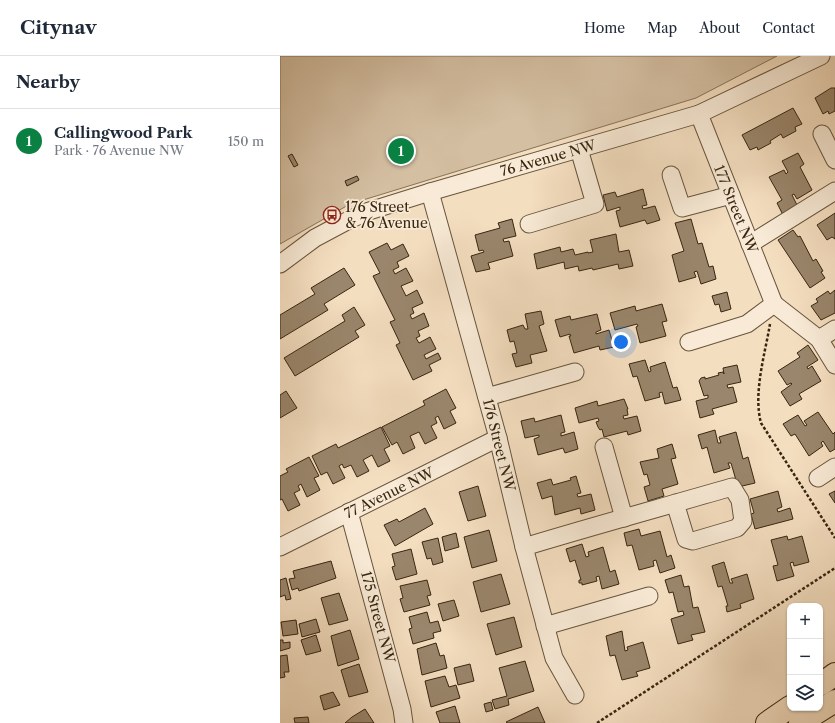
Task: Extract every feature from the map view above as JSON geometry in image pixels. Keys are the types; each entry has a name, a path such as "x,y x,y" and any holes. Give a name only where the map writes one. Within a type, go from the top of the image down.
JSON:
{"highway":[{"path":"823,683 835,674"},
{"path":"800,723 835,701"},
{"path":"767,723 787,709"}],"street":[{"name":"76 Avenue NW","path":"280,264 316,238 366,212 699,114 821,56"},
{"name":"177 Street NW","path":"699,114 774,304"},
{"path":"822,134 835,160"},
{"path":"529,224 596,204 579,149"},
{"path":"671,175 682,208 731,195"},
{"path":"750,244 835,191"},
{"name":"176 Street NW","path":"430,192 498,438 524,547 554,658 575,695"},
{"path":"689,342 747,324 774,304 819,339 835,365"},
{"path":"819,339 835,329"},
{"path":"487,397 575,372"},
{"name":"77 Avenue NW","path":"280,547 498,438"},
{"path":"604,447 624,518"},
{"path":"818,478 835,467"},
{"path":"524,547 675,503"},
{"name":"175 Street NW","path":"349,512 402,709 404,723"},
{"path":"545,626 649,596"}],"path":[{"path":"774,304 758,396 759,414 765,431 835,538"},
{"path":"597,723 835,568"}],"shaded area":[{"path":"280,56 777,56 696,98 350,204 280,244"}],"building":[{"path":"831,88 835,88 835,111 829,114 828,111 823,114 815,98"},
{"path":"793,108 802,124 795,127 796,131 783,138 781,134 770,141 771,143 758,150 757,147 750,150 742,135"},
{"path":"798,153 804,164 800,167 812,190 797,199 794,194 792,195 798,207 783,215 777,203 782,200 769,177 784,170 786,174 788,172 782,161"},
{"path":"292,154 298,165 294,167 288,156"},
{"path":"357,176 359,180 347,186 345,181"},
{"path":"643,189 647,205 642,206 643,209 655,206 660,220 647,224 645,220 620,227 616,211 620,210 620,207 607,211 603,195 615,192 617,197"},
{"path":"835,213 835,239 832,237 827,240 817,225"},
{"path":"512,219 516,236 503,239 504,242 509,241 513,256 488,263 490,269 476,272 471,256 484,252 483,250 479,251 475,235 500,228 498,223"},
{"path":"691,219 698,244 702,243 709,267 713,266 716,279 701,284 697,271 694,272 696,277 679,282 672,255 684,251 675,223"},
{"path":"793,230 798,237 800,236 813,261 816,259 823,271 821,272 825,278 810,288 778,240"},
{"path":"616,234 619,252 629,250 633,266 619,269 618,264 593,270 592,268 579,271 578,266 565,269 564,262 537,269 534,254 560,247 561,252 573,249 575,255 593,252 590,240"},
{"path":"387,243 391,250 403,244 409,256 397,262 399,267 393,270 395,274 406,268 413,281 401,286 406,296 417,290 423,303 412,308 414,313 410,315 412,319 424,313 429,326 418,331 420,336 416,338 419,343 430,337 436,349 424,355 426,359 438,353 441,359 429,365 432,371 413,380 396,345 400,343 390,322 395,320 373,276 380,273 369,252"},
{"path":"344,268 355,285 324,304 328,310 280,339 280,315 315,294 311,288"},
{"path":"835,290 835,313 821,320 811,306 818,302 816,299 828,291 830,294"},
{"path":"727,292 731,309 721,312 719,304 715,305 712,296"},
{"path":"662,304 667,321 662,322 666,336 640,343 636,327 638,326 637,324 615,330 610,313 635,306 636,311"},
{"path":"354,307 365,325 355,331 359,337 295,376 284,358 345,321 342,315"},
{"path":"541,311 544,324 539,326 547,351 530,355 532,363 516,367 512,354 517,353 514,341 510,342 507,330 523,325 525,329 528,329 525,314"},
{"path":"597,314 601,330 596,332 596,334 609,330 614,347 600,350 599,346 574,353 569,336 571,336 570,334 560,337 555,320 570,316 571,320"},
{"path":"808,345 818,360 807,367 808,369 812,366 821,381 799,394 802,399 790,406 781,392 792,384 787,385 778,371 800,357 797,353"},
{"path":"645,360 649,372 651,371 650,367 665,362 673,388 677,387 681,400 665,404 662,392 659,393 660,397 645,401 637,376 633,377 629,364"},
{"path":"737,365 741,382 727,385 728,388 733,387 737,402 712,409 714,414 700,418 696,401 708,398 708,395 704,396 699,381 701,378 705,377 705,379 719,375 718,373 723,372 724,374 723,368"},
{"path":"446,389 456,408 450,411 456,423 444,429 438,416 435,418 437,423 431,426 437,438 425,444 419,432 410,436 415,448 403,454 397,442 392,445 382,427 425,405 423,401"},
{"path":"286,391 297,408 280,418 280,395"},
{"path":"624,399 628,409 628,415 623,416 624,419 637,416 641,431 628,435 627,431 604,437 602,429 600,430 596,422 599,421 598,418 579,423 575,408 597,401 598,406"},
{"path":"818,412 833,434 835,432 835,449 830,452 823,441 821,443 823,446 809,456 795,434 791,436 783,424 798,415 805,426 807,425 804,421"},
{"path":"561,415 565,432 561,433 561,436 574,432 578,449 565,453 563,448 538,455 534,439 539,437 539,435 525,438 521,421 534,418 535,422"},
{"path":"381,427 390,446 384,449 390,461 378,467 372,455 363,460 369,471 357,477 351,465 344,468 342,464 339,466 345,478 333,484 327,472 321,475 312,456 336,444 338,448"},
{"path":"715,430 718,443 721,443 719,437 736,432 743,459 748,457 755,483 738,487 731,463 728,463 730,468 714,473 707,447 702,449 698,435"},
{"path":"672,444 676,458 671,459 678,484 662,489 664,496 648,501 644,487 650,485 647,474 644,475 640,462 659,458 657,449"},
{"path":"309,457 319,476 314,478 320,490 307,497 301,484 298,486 300,490 294,493 300,505 288,511 282,499 280,500 280,476 288,472 286,469"},
{"path":"576,476 581,493 577,494 578,497 591,494 595,510 581,514 580,508 555,515 552,496 542,499 537,483 551,479 553,485 571,480 570,478"},
{"path":"478,486 486,516 468,521 459,492"},
{"path":"778,491 782,507 777,509 778,512 790,508 793,519 755,529 751,514 754,513 750,499"},
{"path":"835,491 835,503 829,494"},
{"path":"425,508 433,524 395,546 384,525 397,519 399,522"},
{"path":"639,529 641,536 660,531 667,557 671,555 675,568 660,573 656,560 653,561 654,566 639,570 632,545 627,546 624,533"},
{"path":"489,530 497,561 472,568 464,537"},
{"path":"456,533 459,547 445,551 442,537"},
{"path":"787,536 788,540 802,536 809,562 794,566 793,562 790,563 794,576 777,581 773,566 778,565 771,540"},
{"path":"438,538 443,562 433,565 431,558 427,559 422,542"},
{"path":"582,544 586,557 589,556 588,552 603,547 610,572 615,570 619,584 602,589 599,576 596,577 597,581 582,585 582,583 579,583 579,580 581,580 575,560 570,562 566,549"},
{"path":"411,549 417,574 396,580 392,567 395,566 392,554"},
{"path":"331,561 336,578 299,591 298,588 292,590 289,579 295,578 293,571"},
{"path":"724,562 730,583 733,583 731,579 747,574 754,599 740,604 741,608 727,612 726,606 728,606 722,586 718,587 712,566"},
{"path":"501,574 510,604 481,612 473,582"},
{"path":"681,575 684,587 689,586 693,608 698,607 705,632 691,635 693,640 678,644 671,619 684,615 683,611 678,612 673,592 669,593 665,580"},
{"path":"286,578 291,599 286,600 285,595 280,597 280,580"},
{"path":"427,580 431,595 427,596 430,605 404,612 400,599 403,598 400,586"},
{"path":"339,593 348,620 329,625 321,598"},
{"path":"454,600 459,616 443,621 438,604"},
{"path":"427,612 430,623 438,621 441,631 433,633 434,638 413,644 409,629 412,628 409,617"},
{"path":"514,617 522,647 496,655 487,624"},
{"path":"316,619 320,632 302,637 299,624"},
{"path":"296,620 298,634 283,636 281,622"},
{"path":"350,630 359,659 338,666 331,636"},
{"path":"622,631 625,651 628,650 627,647 643,642 650,668 636,672 638,676 622,680 615,655 610,656 606,636"},
{"path":"316,635 321,651 306,655 301,640"},
{"path":"280,640 283,640 283,643 290,642 290,648 280,651"},
{"path":"436,643 440,656 444,655 447,668 422,675 417,649"},
{"path":"287,655 289,672 284,672 285,677 280,678 280,656"},
{"path":"525,661 534,691 508,699 509,705 495,709 492,700 507,696 499,668"},
{"path":"359,664 368,692 349,697 341,670"},
{"path":"470,664 474,681 458,685 454,668"},
{"path":"445,676 449,687 456,685 460,698 431,707 425,681"},
{"path":"333,692 340,705 324,710 320,696"},
{"path":"491,702 493,710 486,712 484,704"},
{"path":"455,706 460,723 440,723 436,712"},
{"path":"538,707 545,723 506,722"},
{"path":"365,709 374,723 345,723 352,717"},
{"path":"308,717 309,723 295,723 294,718"}],"place":[{"name":"Callingwood Park","path":"401,151"},
{"name":"176 Street & 76 Avenue","path":"332,215"}]}
